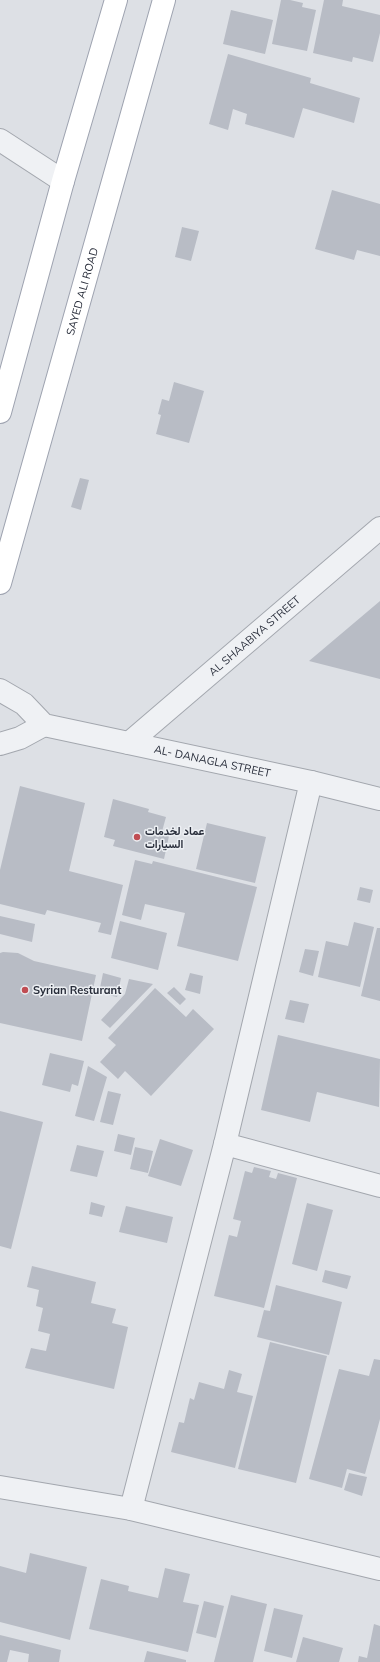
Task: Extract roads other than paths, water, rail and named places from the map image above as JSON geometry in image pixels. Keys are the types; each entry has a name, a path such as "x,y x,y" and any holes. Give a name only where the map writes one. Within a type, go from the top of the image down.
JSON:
{"main road":[{"path":"0,412 63,182 116,0"},
{"name":"SAYED ALI ROAD","path":"0,583 164,0"}],"street":[{"path":"0,140 63,182"},
{"name":"AL SHAABIYA STREET","path":"129,743 380,528"},
{"path":"0,690 24,704 44,725 20,738 0,744"},
{"name":"AL- DANAGLA STREET","path":"44,725 311,782 380,799"},
{"path":"131,1509 225,1144 311,782"},
{"path":"225,1144 380,1186"},
{"path":"0,1487 131,1509 380,1569"}],"place":[{"name":"عماد لخدمات السيارات","path":"137,837"},
{"name":"Syrian Resturant","path":"25,990"}]}
